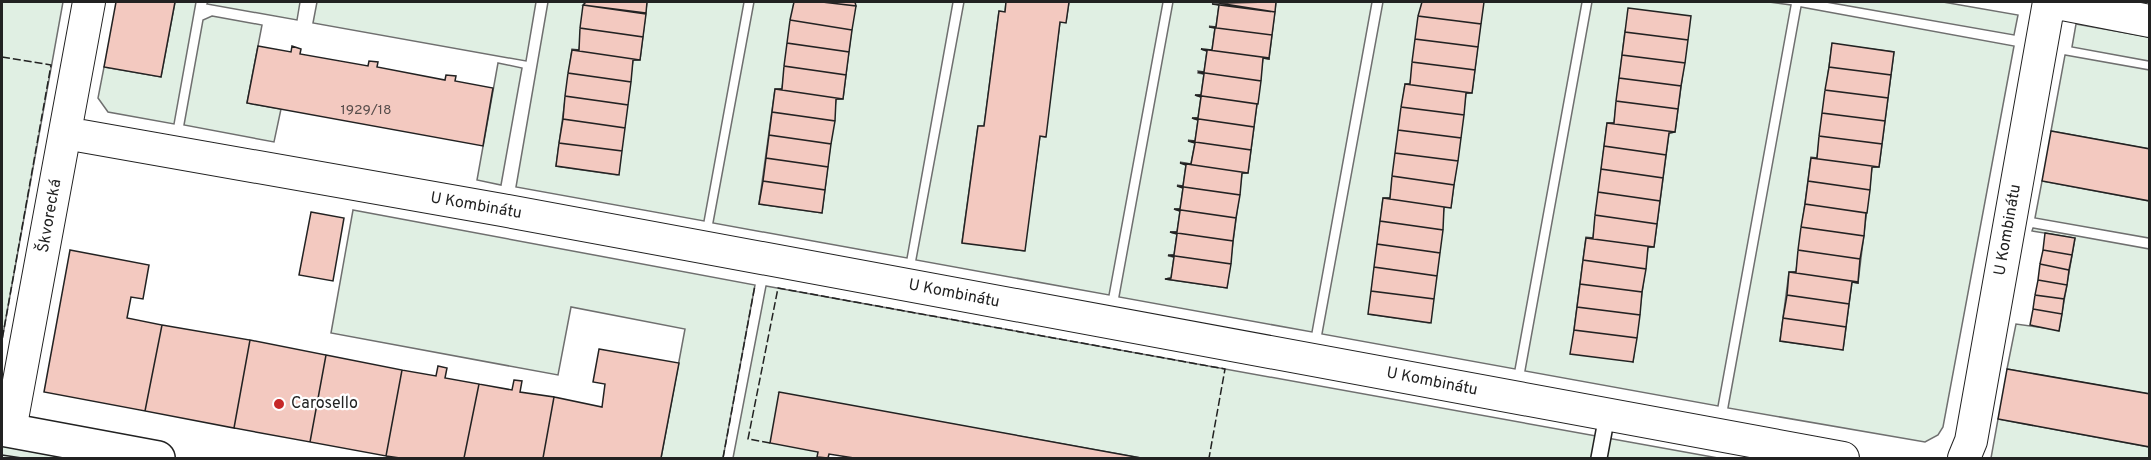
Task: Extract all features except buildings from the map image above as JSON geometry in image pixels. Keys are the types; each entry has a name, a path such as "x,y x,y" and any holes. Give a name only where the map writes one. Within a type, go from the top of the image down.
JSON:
{"main road":[{"path":"6,429 158,459"}],"street":[{"name":"Škvorecká","path":"6,429 89,2"},
{"name":"U Kombinátu","path":"1965,459 1971,441 2051,2"},
{"path":"2051,2 2150,21"},
{"name":"U Kombinátu","path":"65,133 502,210 1843,459"}],"lane":[{"path":"1599,459 1607,415"}],"green space":[{"path":"2,2 63,2 2,340"},
{"path":"175,2 196,2 174,124 108,112 98,98 104,67 161,77"},
{"path":"208,2 300,2 297,20 207,4"},
{"path":"317,2 536,2 526,61 313,23"},
{"path":"548,2 586,2 579,50 572,49 556,166 617,175 633,60 640,60 647,2 744,2 704,221 516,187"},
{"path":"754,2 794,2 782,89 775,89 759,204 822,213 836,99 843,99 855,2 953,2 907,258 713,223"},
{"path":"964,2 1006,2 1005,12 999,11 984,126 978,126 962,242 1024,251 1040,136 1045,137 1060,22 1066,22 1069,2 1163,2 1109,295 916,260"},
{"path":"1173,2 1219,2 1212,3 1219,5 1216,27 1209,26 1215,28 1212,50 1201,49 1207,51 1204,72 1198,71 1204,74 1201,95 1195,95 1201,97 1198,118 1192,118 1198,120 1195,141 1188,140 1195,143 1191,164 1180,162 1186,165 1183,186 1177,185 1183,188 1180,209 1174,209 1180,211 1177,232 1170,232 1177,234 1174,255 1168,256 1174,257 1171,278 1165,279 1227,288 1242,173 1248,173 1263,58 1269,59 1276,2 1372,2 1312,332 1119,297"},
{"path":"1383,2 1422,2 1410,84 1405,84 1390,198 1383,198 1369,314 1429,323 1444,207 1451,207 1466,93 1472,93 1483,2 1582,2 1515,369 1322,334"},
{"path":"1592,2 1769,2 1791,5 1718,406 1525,371","holes":["1625,31 1684,64 1675,132 1669,133 1654,247 1648,247 1633,362 1574,330 1586,237 1593,238 1607,123 1614,123"]},
{"path":"1826,2 1943,2 2018,15 2014,35"},
{"path":"1801,7 2014,46 1943,427 1938,435 1925,442 1728,408","holes":["1832,44 1894,52 1879,167 1872,167 1858,283 1852,282 1843,350 1780,341 1789,272 1796,272 1811,157 1817,158"]},
{"path":"212,16 262,25 247,103 281,109 274,142 184,125 203,20"},
{"path":"2076,24 2149,37 2149,61 2072,47"},
{"path":"2065,55 2149,70 2149,149 2051,131"},
{"path":"498,63 522,68 501,185 477,180"},
{"path":"2042,181 2149,201 2149,238 2035,218"},
{"path":"353,210 755,285 723,458 661,458 685,329 571,307 558,375 331,333"},
{"path":"2033,228 2149,249 2149,394 2007,369 2016,324 2059,330 2075,238 2032,231"},
{"path":"766,286 1718,458 1141,458 779,393 818,452 818,457 825,458 733,458"},
{"path":"1998,419 2149,447 2149,458 1991,458"},
{"path":"2,446 67,458 2,458"}],"tram line":[{"path":"2,455 22,458"}],"fence":[{"path":"2,57 51,65 2,340"},
{"path":"723,458 755,285"},
{"path":"770,443 748,439 778,288 1225,369 1209,458"}],"place":[{"name":"Carosello","path":"279,404"}]}
